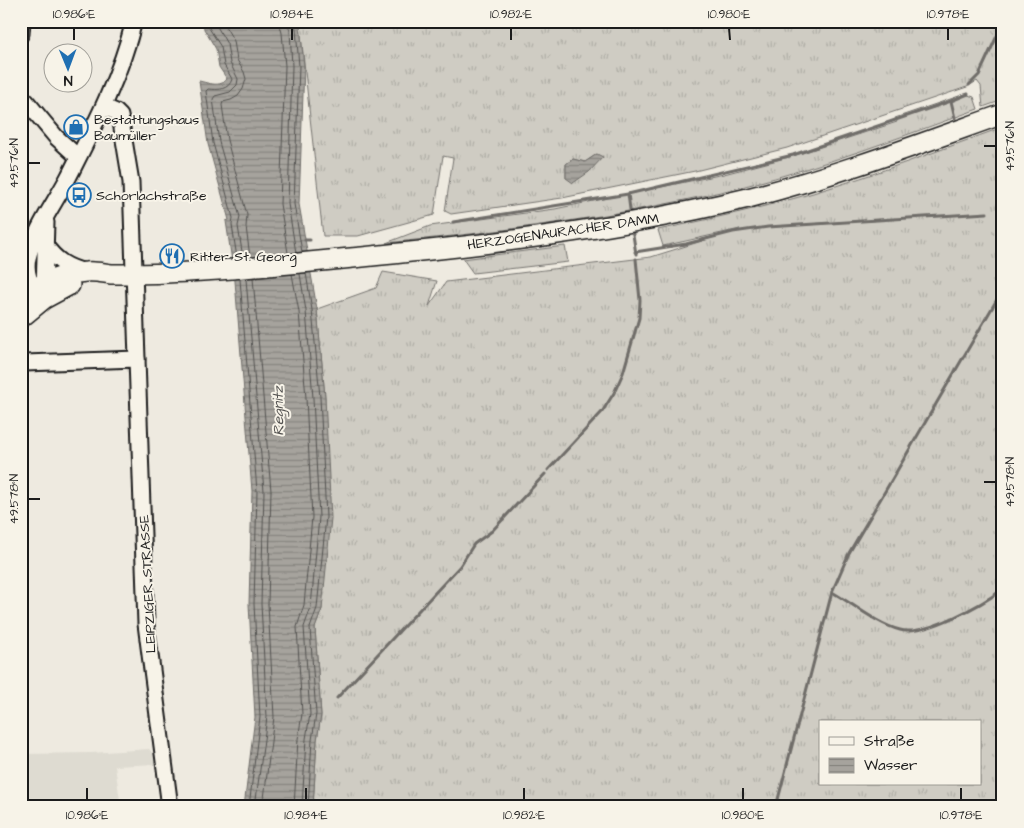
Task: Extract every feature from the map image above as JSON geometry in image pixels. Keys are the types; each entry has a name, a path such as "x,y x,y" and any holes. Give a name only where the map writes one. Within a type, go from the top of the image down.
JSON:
{"main road":[{"name":"HERZOGENAURACHER DAMM","path":"36,292 62,277 85,272 135,274 312,262 560,234 656,218 751,197 816,179 1003,114"},
{"name":"HERZOGENAURACHER DAMM","path":"36,292 109,274"},
{"path":"21,318 36,292"}],"street":[{"path":"21,34 22,21"},
{"path":"36,292 28,275 27,260 34,239 104,107 121,65 134,21"},
{"path":"26,101 56,137 78,157"},
{"name":"LEIPZIGER STRASSE","path":"104,107 116,112 120,116 131,182 146,624 170,807"},
{"path":"36,292 45,245 47,216"},
{"path":"45,245 56,260 85,272"},
{"path":"25,363 137,360"}],"shaded area":[{"path":"149,749 155,756 156,764 115,766 121,807 21,807 21,754 91,753"}],"green space":[{"path":"297,21 1003,21 1003,100 983,107 981,86 977,81 967,87 787,148 695,171 562,198 451,214 445,211 453,158 443,156 434,215 358,236 323,236 300,26","holes":["597,154 566,178 566,164 573,159 585,162"]},
{"path":"965,94 974,97 978,109 833,160 745,186 701,197 611,214 476,233 386,243 430,226 555,209 724,174 793,156 897,122 895,118"},
{"path":"1003,127 1003,807 313,807 317,740 321,715 315,628 322,609 325,397 317,309 376,288 383,272 437,281 429,306 446,282 651,257 740,229 663,246 658,230 813,193 885,170"},
{"path":"565,246 568,262 473,273 463,259"}],"water":[{"name":"Regnitz","path":"203,21 297,21 300,26 304,66 299,204 317,309 325,397 331,518 322,609 315,628 321,715 317,740 313,807 244,807 255,717 249,604 252,491 235,281 226,221 229,220 208,144 199,81 218,84 227,79 219,67 216,49 204,29"},
{"path":"597,154 603,157 589,172 573,183 566,178 566,164 573,159 585,162"}],"waterway":[{"path":"969,85 979,75 1003,23"},
{"path":"951,101 968,94"},
{"path":"628,194 793,155 951,101 955,118"},
{"path":"453,222 628,194 631,217"},
{"path":"635,252 686,244 733,232 768,227 987,213"},
{"path":"632,228 636,254"},
{"path":"305,240 310,240"},
{"path":"548,470 602,412 614,393 623,373 639,318 640,300 636,259"},
{"path":"776,807 832,592 849,553 999,296"},
{"path":"337,698 460,566 474,544 492,531 545,474"},
{"path":"832,592 883,623 900,630 910,631 923,629 953,618 982,603 1003,589"}],"place":[{"name":"Bestattungshaus Baumüller","path":"76,127"},
{"name":"Schorlachstraße","path":"79,195"},
{"name":"Ritter St. Georg","path":"172,256"}]}
